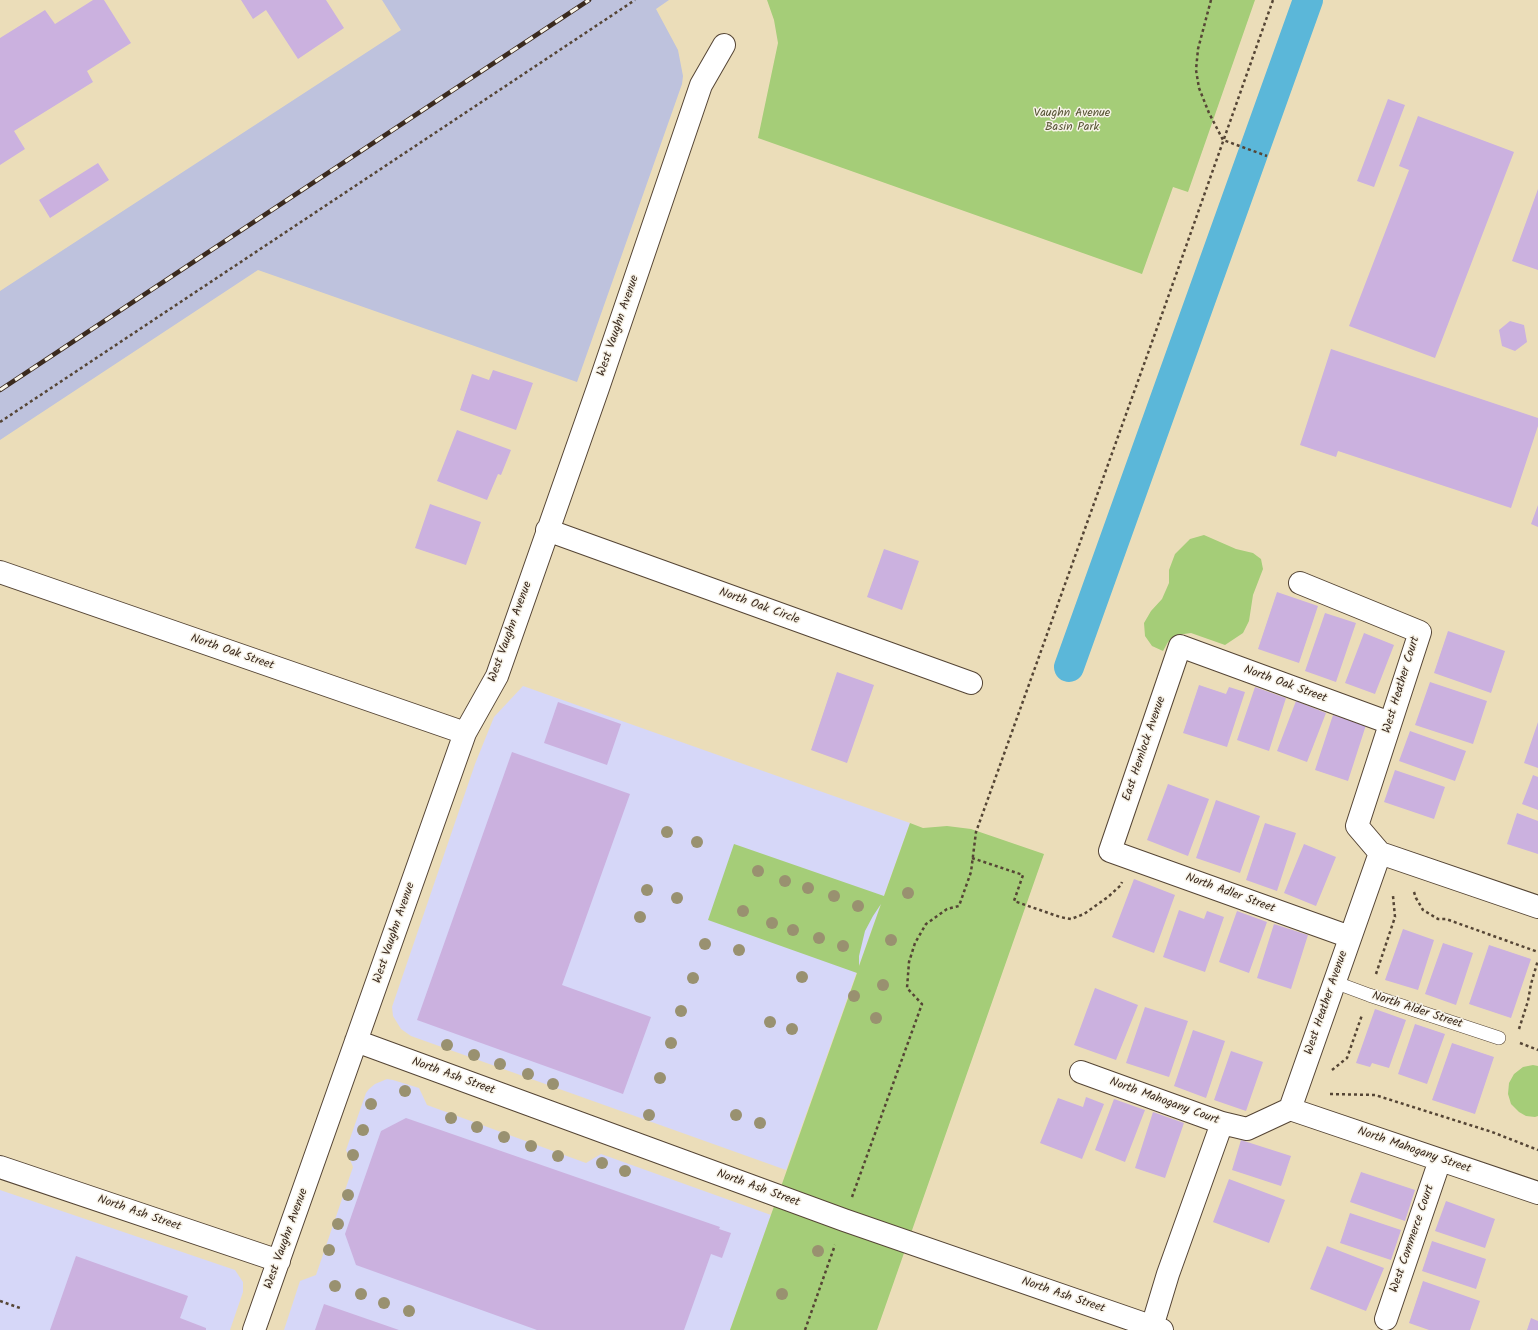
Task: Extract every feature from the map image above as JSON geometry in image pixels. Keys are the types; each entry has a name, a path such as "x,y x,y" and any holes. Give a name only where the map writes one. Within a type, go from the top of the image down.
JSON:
{"street":[{"name":"West Vaughn Avenue","path":"254,1330 465,733 497,676 598,388 701,85 724,45"},
{"name":"North Oak Circle","path":"547,530 971,683"},
{"name":"North Oak Street","path":"0,572 465,733"},
{"name":"West Heather Court","path":"1300,583 1420,632 1357,826 1380,853"},
{"name":"North Oak Street","path":"1180,646 1390,723"},
{"name":"East Hemlock Avenue","path":"1110,851 1180,646"},
{"name":"North Adler Street","path":"1110,851 1350,937"},
{"path":"1380,853 1538,907"},
{"name":"West Heather Avenue","path":"1290,1109 1380,853"},
{"name":"North Ash Street","path":"356,1041 844,1220 1157,1328"},
{"name":"North Mahogany Court","path":"1081,1072 1222,1123 1247,1129 1290,1109"},
{"name":"North Mahogany Street","path":"1290,1109 1538,1193"},
{"path":"1157,1328 1168,1274 1222,1123"},
{"name":"West Commerce Court","path":"1386,1319 1440,1160"},
{"name":"North Ash Street","path":"0,1167 279,1261"}],"lane":[{"name":"North Alder Street","path":"1334,982 1499,1038"}],"path":[{"path":"0,422 635,0"},
{"path":"1211,0 1198,49 1196,70 1199,88 1209,113 1223,140 1267,156"},
{"path":"852,1196 922,1004 907,988 909,962 915,943 926,924 947,909 959,906 971,872 976,832 1273,0"},
{"path":"972,858 1024,875 1014,901 1060,917 1071,919 1084,914 1108,898 1121,885 1132,860"},
{"path":"1516,1035 1528,1002 1531,984 1538,960"},
{"path":"1514,1042 1538,1050"},
{"path":"805,1330 835,1245"},
{"path":"0,1301 20,1308"}],"shaded area":[{"path":"382,0 669,0 656,9 678,50 683,76 682,84 577,382 258,270 0,440 0,291 401,30"},
{"path":"523,686 910,823 786,1170 411,1036 401,1029 393,1016 392,1007 475,764 494,717"},
{"path":"387,1079 419,1088 427,1105 586,1163 601,1154 771,1215 730,1330 284,1330 300,1281 316,1275 353,1167 346,1150 366,1093 375,1084"},
{"path":"0,1190 235,1270 243,1282 243,1292 230,1330 0,1330"}],"green space":[{"name":"Vaughn Avenue Basin Park","path":"767,0 1255,0 1188,192 1173,187 1142,274 758,138 778,43 774,20"},
{"path":"1204,535 1236,549 1253,553 1261,559 1263,569 1253,595 1249,621 1243,633 1225,645 1191,633 1177,635 1168,642 1163,651 1152,646 1145,636 1144,623 1151,611 1162,599 1169,583 1169,570 1175,554 1190,539"},
{"path":"910,823 923,828 947,826 971,829 1044,854 877,1330 730,1330 857,973 708,920 734,844 884,896","holes":["881,904 859,966 859,956 865,931"]},
{"path":"1533,1065 1538,1066 1538,1116 1535,1117 1526,1116 1519,1112 1511,1104 1508,1094 1509,1083 1514,1074 1523,1067"}],"building":[{"path":"93,0 104,0 131,43 87,71 93,82 14,131 25,149 0,165 0,38 45,10 55,24"},
{"path":"241,0 326,0 344,28 298,59 266,10 253,19"},
{"path":"1388,99 1405,105 1374,187 1357,181"},
{"path":"1418,116 1514,152 1435,358 1349,326 1409,170 1399,166"},
{"path":"98,163 109,180 50,218 39,200"},
{"path":"1538,189 1538,270 1512,261"},
{"path":"1510,321 1524,325 1527,342 1515,351 1502,346 1499,330"},
{"path":"1331,349 1538,418 1538,426 1511,508 1338,451 1336,457 1300,445"},
{"path":"493,370 533,383 516,430 460,410 472,374 489,380"},
{"path":"457,430 511,450 501,475 498,474 487,500 437,481"},
{"path":"430,504 481,522 466,565 415,548"},
{"path":"1538,505 1538,527 1531,524"},
{"path":"884,549 919,561 902,610 867,597"},
{"path":"1277,592 1318,606 1299,663 1258,649"},
{"path":"1325,613 1356,623 1336,682 1305,671"},
{"path":"1448,631 1505,651 1491,693 1434,673"},
{"path":"1364,633 1394,645 1375,694 1345,683"},
{"path":"837,672 874,685 847,763 811,750"},
{"path":"1430,682 1487,701 1473,744 1415,725"},
{"path":"1199,685 1226,694 1229,687 1245,692 1227,747 1183,733"},
{"path":"1255,687 1286,698 1269,751 1237,740"},
{"path":"1296,701 1326,713 1307,762 1277,751"},
{"path":"558,702 621,724 607,765 544,743"},
{"path":"1333,715 1366,725 1348,781 1315,770"},
{"path":"1538,722 1538,768 1524,763"},
{"path":"1410,731 1466,751 1455,781 1399,761"},
{"path":"512,752 630,794 562,985 651,1017 623,1094 417,1020"},
{"path":"1395,770 1445,787 1434,819 1384,802"},
{"path":"1533,775 1538,777 1538,810 1522,804"},
{"path":"1168,784 1209,799 1188,856 1147,840"},
{"path":"1216,800 1260,816 1240,873 1196,858"},
{"path":"1517,813 1538,821 1538,854 1507,844"},
{"path":"1265,823 1296,833 1277,891 1246,880"},
{"path":"1304,844 1336,857 1316,906 1284,893"},
{"path":"1134,879 1175,895 1154,953 1112,937"},
{"path":"1179,910 1204,919 1207,911 1224,917 1205,972 1163,957"},
{"path":"1237,911 1267,922 1249,973 1219,962"},
{"path":"1274,924 1308,935 1291,989 1257,978"},
{"path":"1403,929 1434,940 1418,990 1385,980"},
{"path":"1443,943 1473,953 1456,1005 1425,994"},
{"path":"1489,945 1531,959 1511,1018 1469,1004"},
{"path":"1095,988 1138,1005 1116,1060 1074,1045"},
{"path":"1145,1007 1188,1021 1169,1077 1126,1063"},
{"path":"1375,1009 1406,1020 1389,1068 1372,1063 1370,1067 1356,1063"},
{"path":"1415,1024 1445,1034 1427,1084 1398,1074"},
{"path":"1193,1030 1225,1041 1206,1098 1174,1086"},
{"path":"1452,1043 1494,1057 1475,1114 1432,1100"},
{"path":"1231,1051 1263,1062 1246,1111 1214,1100"},
{"path":"1086,1097 1104,1104 1082,1159 1040,1143 1058,1098 1083,1107"},
{"path":"1114,1099 1145,1110 1125,1162 1095,1150"},
{"path":"1153,1112 1184,1123 1165,1178 1135,1168"},
{"path":"406,1118 720,1227 719,1229 731,1233 722,1258 711,1254 684,1330 537,1330 356,1265 345,1234 381,1131"},
{"path":"1241,1140 1291,1156 1281,1186 1232,1170"},
{"path":"1361,1172 1415,1190 1405,1221 1350,1202"},
{"path":"1229,1179 1285,1200 1269,1243 1213,1222"},
{"path":"1446,1201 1495,1219 1485,1248 1435,1231"},
{"path":"1350,1213 1401,1230 1391,1260 1340,1243"},
{"path":"1432,1241 1486,1259 1476,1289 1422,1271"},
{"path":"1327,1246 1384,1268 1366,1311 1310,1289"},
{"path":"76,1256 188,1296 180,1318 206,1328 206,1330 50,1330"},
{"path":"1423,1281 1480,1301 1470,1330 1429,1330 1409,1323"},
{"path":"324,1304 399,1330 315,1330"},
{"path":"1531,1318 1538,1321 1538,1330 1527,1330"}],"waterway":[{"path":"1069,667 1308,0"}],"railway":[{"path":"0,390 589,0"}]}
